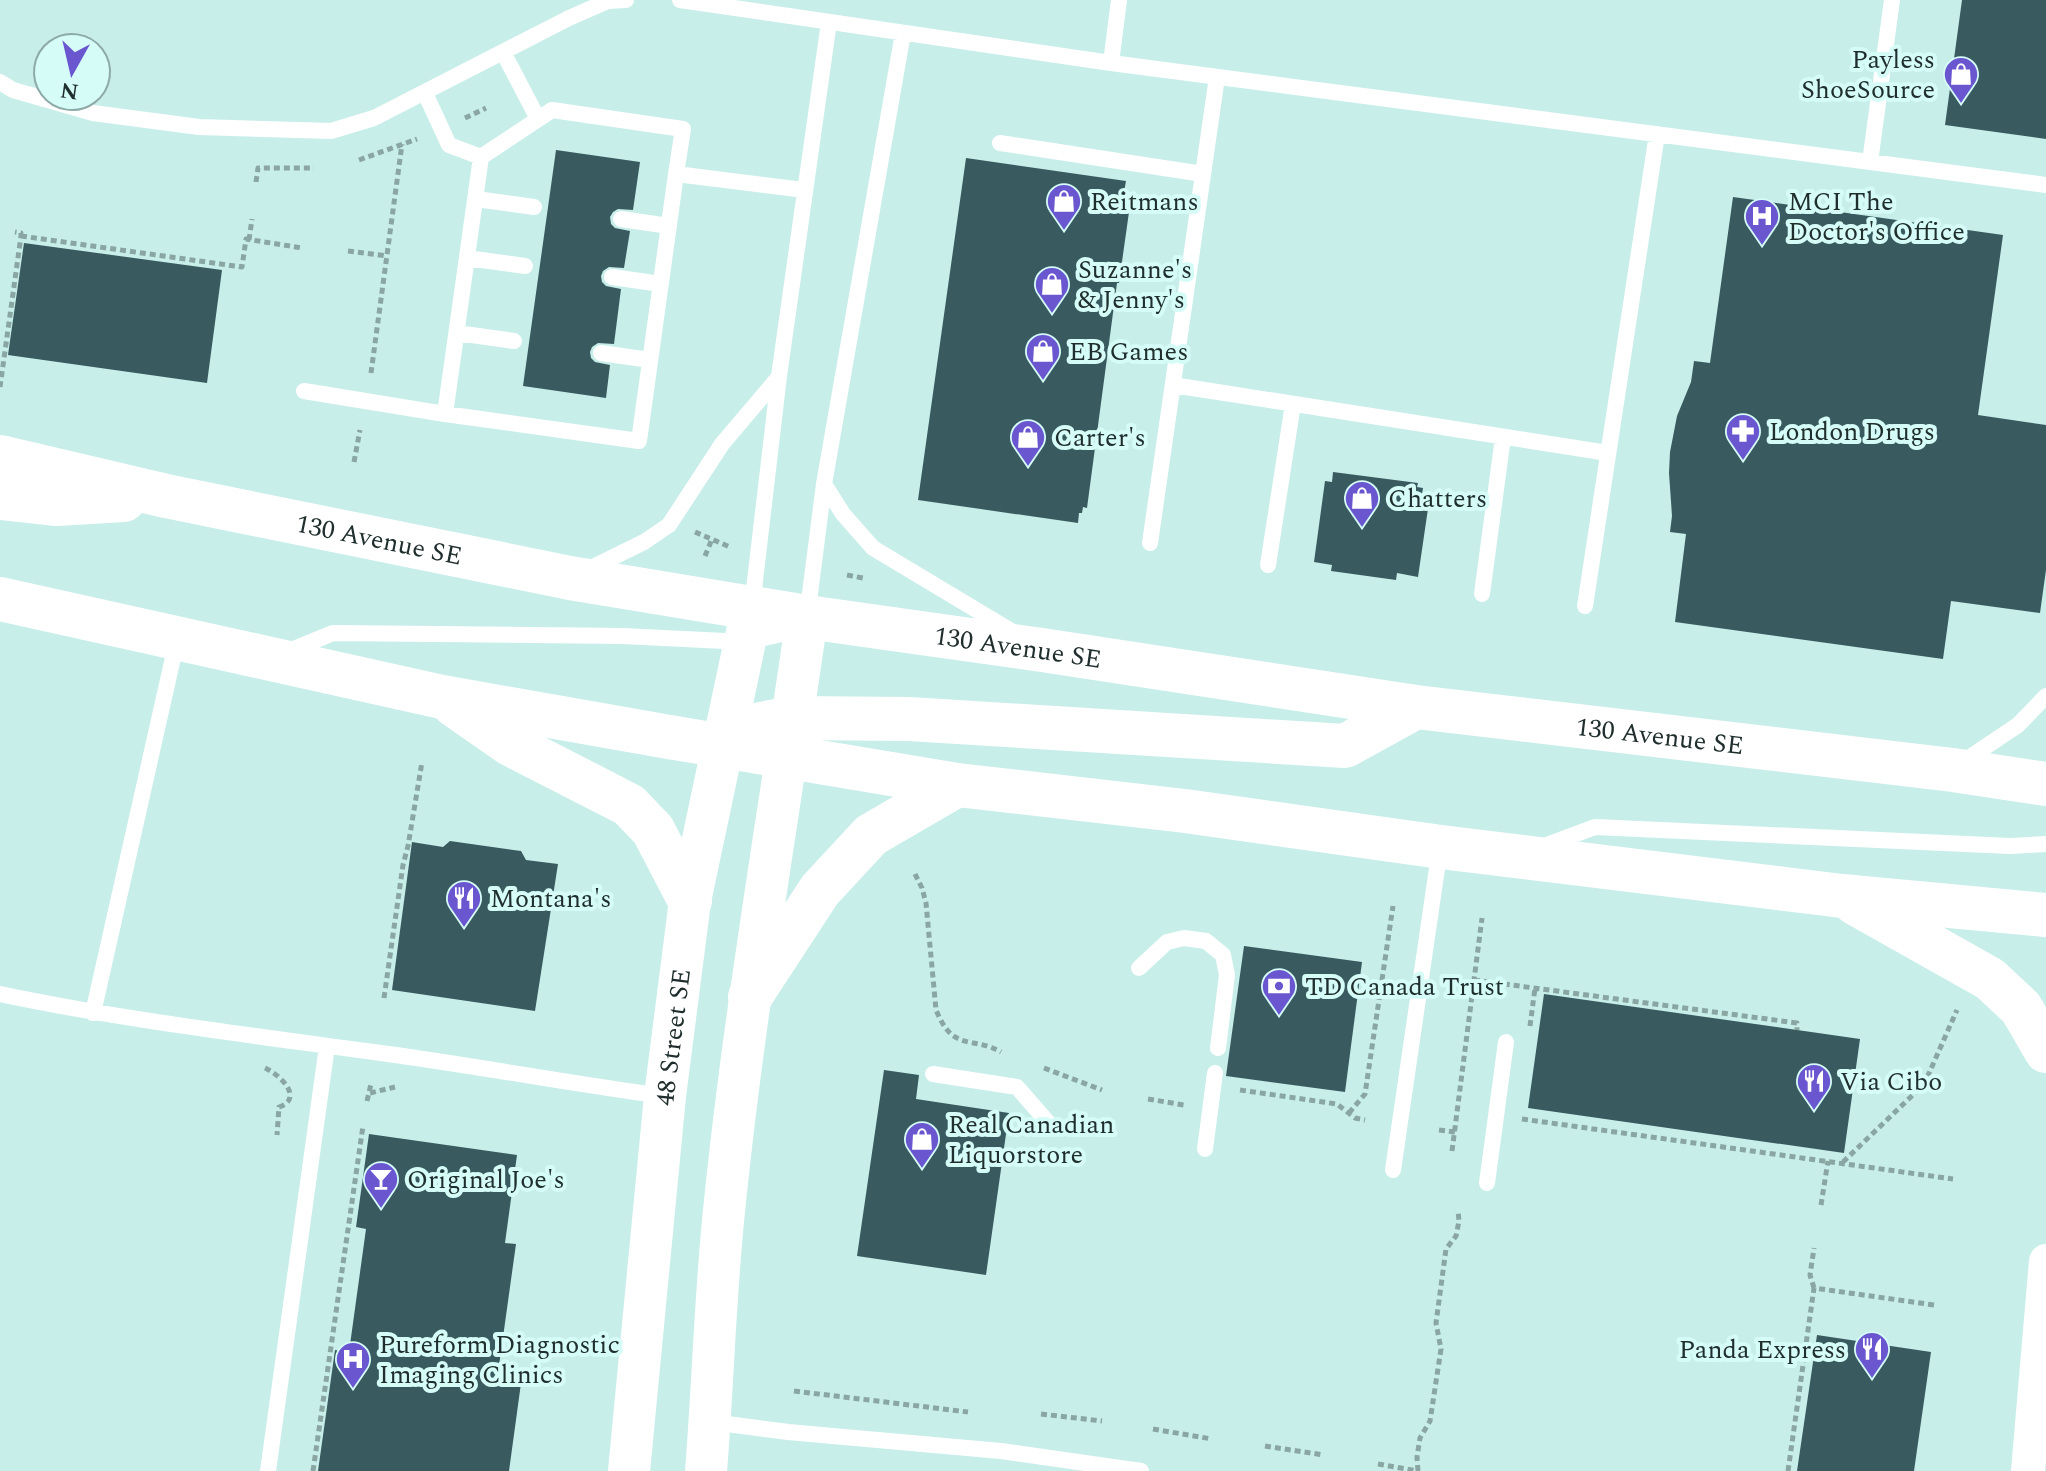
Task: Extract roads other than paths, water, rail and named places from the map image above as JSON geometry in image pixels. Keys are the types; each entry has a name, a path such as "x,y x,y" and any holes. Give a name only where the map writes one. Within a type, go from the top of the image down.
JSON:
{"main road":[{"name":"130 Avenue SE","path":"0,457 166,496 570,578 748,625 807,617 1416,707 1953,770 2046,784"},
{"path":"0,498 57,504 166,496"},
{"path":"0,599 442,697 722,746 750,726 957,785 1185,811 1441,847 1842,896 2046,915"},
{"path":"442,697 510,744 629,805 653,830 690,901"},
{"path":"790,737 909,719 1345,746 1416,707"},
{"path":"750,997 820,890 871,835 957,785"},
{"path":"1842,896 1990,979 2021,1008 2046,1051"}],"street":[{"path":"706,1471 724,1212 750,997 807,617"},
{"name":"48 Street SE","path":"629,1471 665,1096 690,901 748,625"},
{"path":"2028,1471 2046,1261"}],"lane":[{"path":"0,82 13,90 93,113 199,127 331,131 374,118 569,18 608,1 626,0"},
{"path":"680,0 1111,63 2046,185"},
{"path":"1111,63 1119,0"},
{"path":"1870,162 1892,0"},
{"path":"268,659 333,633 623,636 748,625 779,376 829,22"},
{"path":"807,617 824,484 903,33"},
{"path":"503,52 538,119"},
{"path":"1150,543 1217,77"},
{"path":"425,93 449,145 481,157"},
{"path":"304,391 445,414 639,441 683,129 552,110 481,157 445,414"},
{"path":"1585,606 1657,134"},
{"path":"1000,143 1203,174"},
{"path":"676,174 804,190"},
{"path":"476,199 534,207"},
{"path":"621,219 669,226"},
{"path":"467,258 525,266"},
{"path":"612,277 661,284"},
{"path":"457,333 514,341"},
{"path":"601,353 650,360"},
{"path":"570,578 644,542 669,525 722,444 779,376"},
{"path":"1173,385 1608,453"},
{"path":"1268,565 1293,404"},
{"path":"1482,594 1503,437"},
{"path":"824,484 843,514 873,548 1042,650"},
{"path":"93,1013 178,639"},
{"path":"1953,770 2018,725 2046,696"},
{"path":"1520,855 1595,827 2010,846 2046,844"},
{"path":"1393,1170 1441,847"},
{"path":"1139,968 1167,942 1184,938 1206,941 1223,955 1227,975 1218,1048"},
{"path":"0,994 93,1013 665,1096"},
{"path":"1487,1183 1506,1042"},
{"path":"268,1471 327,1046"},
{"path":"1205,1149 1215,1073"},
{"path":"933,1074 1017,1087 1051,1126"},
{"path":"710,1422 1001,1451 1141,1471"}],"place":[{"name":"Payless ShoeSource","path":"1961,105"},
{"name":"Reitmans","path":"1064,232"},
{"name":"MCI The Doctor's Office","path":"1762,247"},
{"name":"Suzanne's & Jenny's","path":"1052,315"},
{"name":"EB Games","path":"1043,382"},
{"name":"London Drugs","path":"1743,462"},
{"name":"Carter's","path":"1028,468"},
{"name":"Chatters","path":"1362,529"},
{"name":"Montana's","path":"464,929"},
{"name":"TD Canada Trust","path":"1279,1017"},
{"name":"Via Cibo","path":"1814,1112"},
{"name":"Real Canadian Liquorstore","path":"922,1170"},
{"name":"Original Joe's","path":"381,1210"},
{"name":"Panda Express","path":"1872,1380"},
{"name":"Pureform Diagnostic Imaging Clinics","path":"353,1390"}]}
